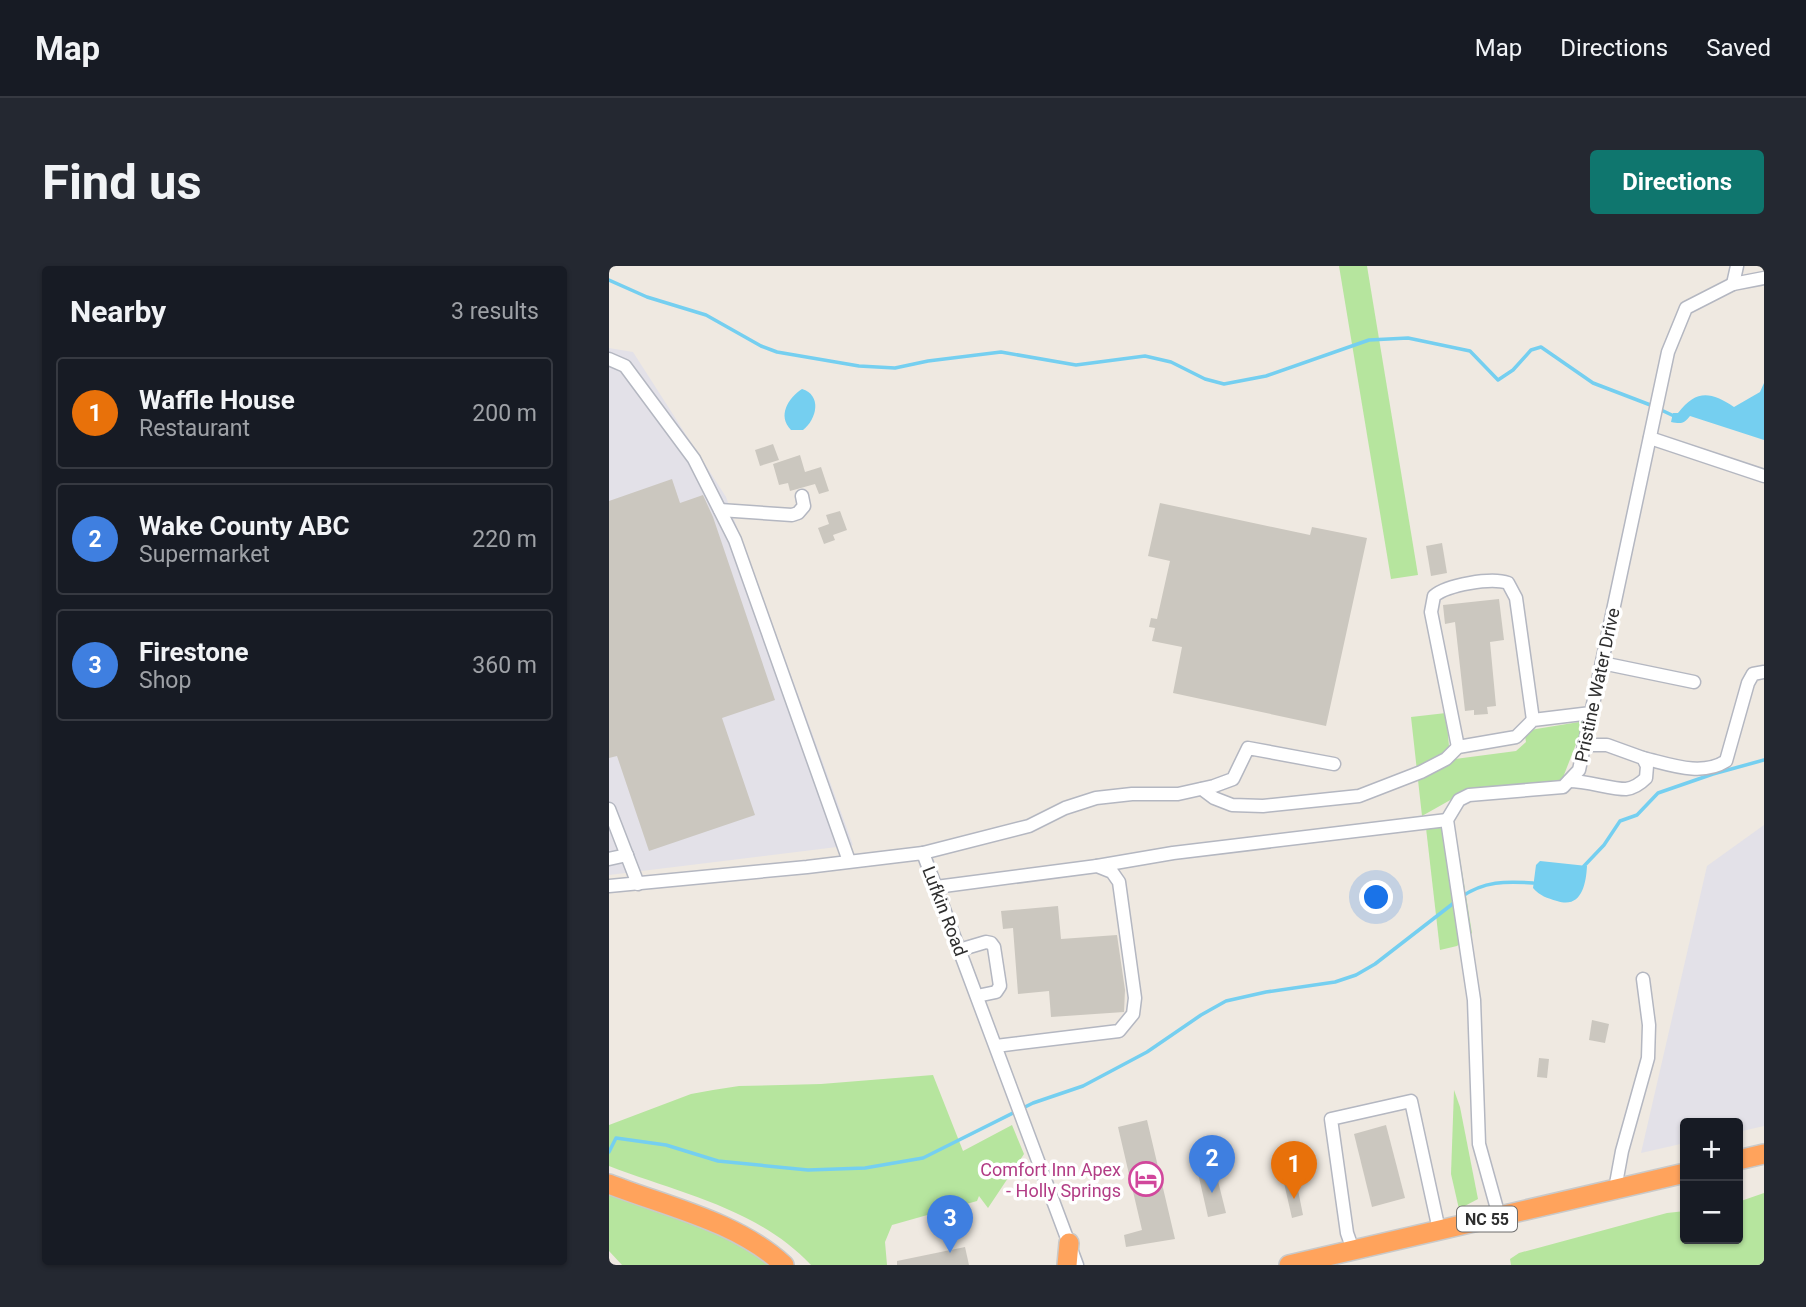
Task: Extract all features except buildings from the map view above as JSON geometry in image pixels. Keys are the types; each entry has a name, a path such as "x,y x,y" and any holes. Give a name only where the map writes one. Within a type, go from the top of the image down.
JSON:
{"highway":[{"path":"1743,1159 1764,1154"},
{"name":"NC 55","path":"1289,1265 1680,1174"},
{"path":"609,1184 742,1235 771,1253 784,1265"},
{"path":"1067,1265 1069,1243"}],"street":[{"path":"1733,284 1737,266"},
{"name":"Pristine Water Drive","path":"1447,820 1459,800 1469,795 1563,787 1579,770 1668,352 1686,308 1733,284 1764,278"},
{"path":"609,359 625,366 694,459 720,510 734,540 849,861"},
{"path":"1650,435 1764,476"},
{"path":"720,510 798,513 804,506 803,496"},
{"path":"1458,747 1431,612 1434,596 1442,589 1498,580 1508,583 1516,598 1533,720"},
{"path":"1602,663 1694,682"},
{"path":"1584,745 1607,745 1643,758 1697,770 1717,767 1726,761 1748,682 1753,674 1764,672"},
{"path":"1202,789 1214,798 1232,805 1263,806 1348,798 1380,789 1421,772 1446,759 1458,747 1516,737 1533,720 1591,713"},
{"path":"923,853 1029,826 1065,808 1096,798 1132,794 1178,794 1233,779 1248,748 1334,764"},
{"path":"1569,781 1588,781 1627,789 1639,785 1646,778 1647,766 1643,758"},
{"path":"609,808 638,884"},
{"path":"936,887 1173,853 1447,820 1474,1000 1479,1144 1499,1216"},
{"name":"Lufkin Road","path":"609,886 923,853 1077,1265"},
{"path":"609,859 627,855"},
{"path":"996,1046 1119,1031 1133,1014 1135,998 1119,881 1112,872 1097,866"},
{"path":"959,950 986,942 993,947 1000,986 996,992 977,996"},
{"path":"1615,1189 1622,1150 1648,1058 1649,1025 1643,979"},
{"path":"1353,1250 1347,1233 1331,1119 1411,1101 1439,1230"}],"shaded area":[{"path":"609,348 633,352 726,497 853,845 609,875"},
{"path":"1764,825 1764,1126 1743,1131 1743,1118 1680,1118 1680,1144 1641,1153 1707,866"}],"green space":[{"path":"1339,266 1367,266 1418,575 1391,579"},
{"path":"1446,713 1449,746 1455,759 1516,751 1526,742 1524,731 1585,721 1562,780 1468,790 1422,816 1411,717"},
{"path":"1454,822 1472,933 1457,946 1440,950 1426,828"},
{"path":"933,1075 963,1151 1012,1125 1024,1154 988,1208 979,1196 977,1201 892,1225 885,1242 887,1265 811,1265 790,1245 742,1216 609,1166 609,1125 691,1094 739,1086 821,1084"},
{"path":"1454,1090 1460,1107 1478,1199 1459,1209 1451,1174"},
{"path":"1764,1193 1764,1265 1511,1265 1510,1259 1519,1253 1680,1212 1680,1244 1743,1244 1743,1200"},
{"path":"609,1194 717,1233 769,1265 622,1265 609,1251"}],"water":[{"path":"1764,383 1764,440 1690,416 1682,423 1671,422 1673,413 1678,413 1697,397 1704,395 1718,398 1734,407 1760,392"},
{"path":"802,389 813,396 814,414 803,430 791,430 785,419 786,408 792,397"},
{"path":"1540,861 1587,866 1581,894 1572,902 1565,903 1547,898 1536,891 1533,888 1536,865"}],"waterway":[{"path":"609,280 647,297 706,315 777,352 859,366 895,368 1001,352 1076,365 1145,356 1171,362 1205,379 1224,384 1266,376 1369,340 1408,338 1470,351 1498,380 1513,370 1531,350 1541,347 1593,383 1653,406"},
{"path":"1659,409 1674,416"},
{"path":"1584,866 1604,845 1620,821 1637,815 1658,793 1764,760"},
{"path":"1461,897 1495,883 1533,883"},
{"path":"609,1152 616,1138 666,1145 718,1161 808,1170 865,1168 923,1158 1033,1103 1083,1086 1147,1052 1226,1001 1335,982 1356,975 1375,964 1455,902"}],"place":[{"name":"Comfort Inn Apex - Holly Springs","path":"1146,1179"},
{"name":"Wake County ABC","path":"1212,1193"},
{"name":"Waffle House","path":"1294,1199"},
{"name":"Firestone","path":"950,1253"}]}
